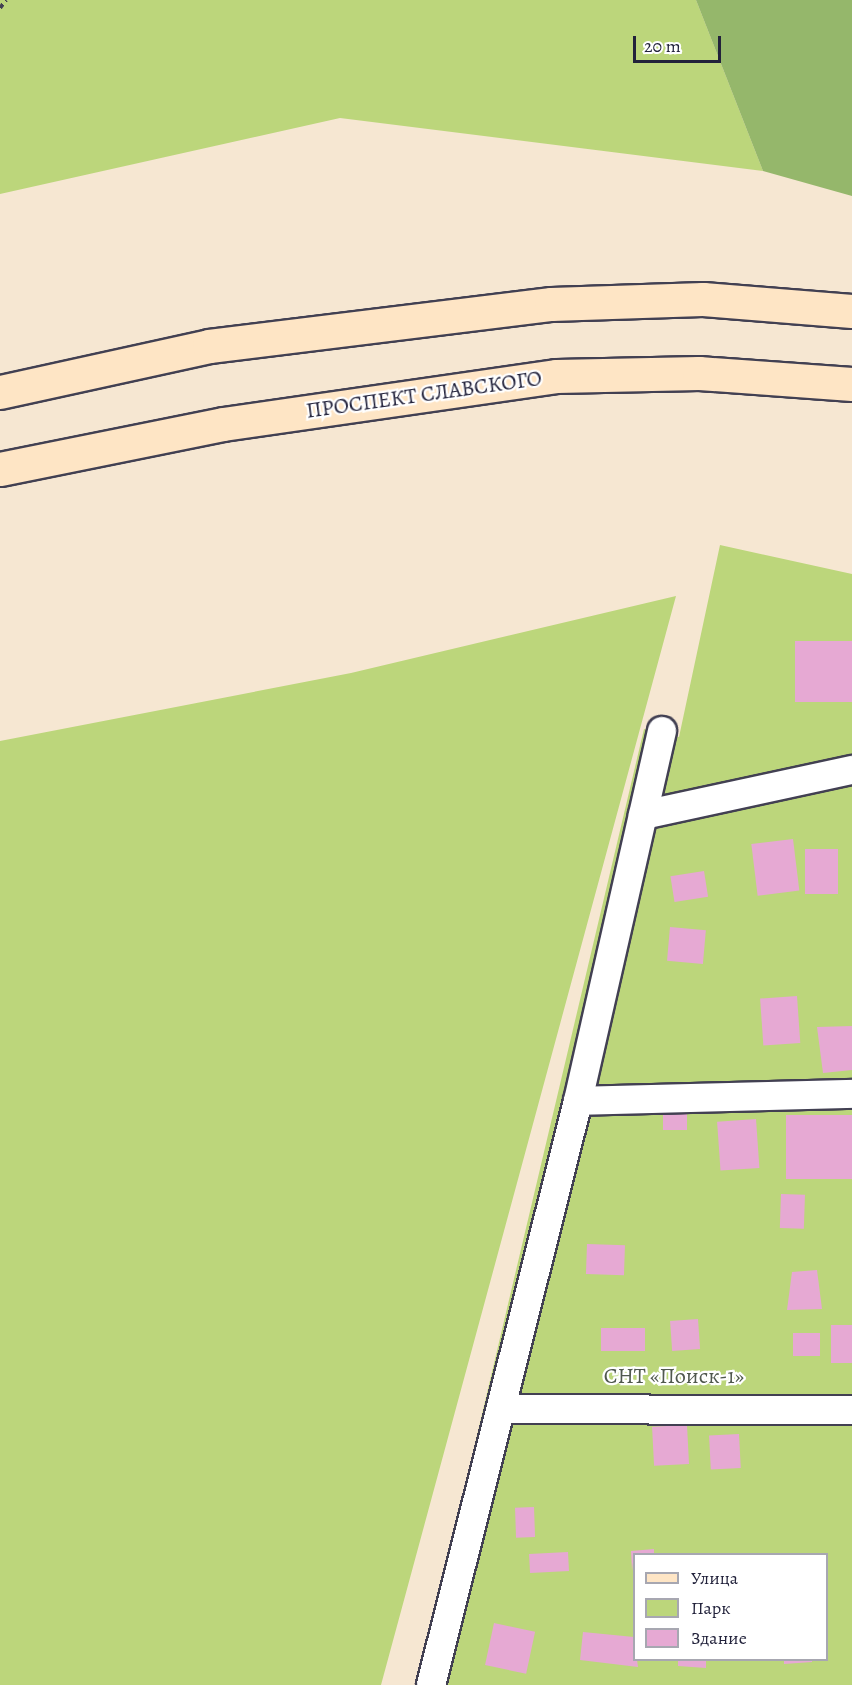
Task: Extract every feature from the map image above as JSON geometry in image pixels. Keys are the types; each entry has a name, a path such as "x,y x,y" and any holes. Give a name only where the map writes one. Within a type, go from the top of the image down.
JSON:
{"main road":[{"path":"0,392 209,346 551,304 703,299 852,311"},
{"name":"ПРОСПЕКТ СЛАВСКОГО","path":"0,469 223,424 556,376 699,373 852,384"}],"street":[{"path":"431,1685 578,1101 662,731"},
{"path":"643,816 852,770"},
{"path":"578,1101 852,1094"},
{"path":"502,1409 852,1410"}],"path":[{"path":"0,8 6,0"}],"green space":[{"path":"0,0 696,0 763,171 340,118 0,194"},
{"path":"696,0 852,0 852,196 763,171"},
{"name":"СНТ «Поиск-1»","path":"720,545 852,574 852,1685 418,1685 644,729 679,737"},
{"path":"676,596 381,1685 0,1685 0,741 351,673"}],"building":[{"path":"795,641 852,641 852,702 795,702"},
{"path":"793,839 799,891 758,896 751,844"},
{"path":"805,849 838,849 838,894 805,894"},
{"path":"704,871 708,897 674,902 670,876"},
{"path":"670,927 706,930 703,964 667,961"},
{"path":"797,996 800,1043 763,1045 760,999"},
{"path":"852,1026 852,1070 823,1073 817,1027"},
{"path":"663,1102 687,1102 687,1130 663,1130"},
{"path":"786,1115 852,1115 852,1179 786,1179"},
{"path":"756,1119 759,1168 721,1171 717,1122"},
{"path":"781,1194 805,1195 804,1229 780,1228"},
{"path":"587,1244 625,1245 624,1275 586,1274"},
{"path":"817,1270 822,1309 787,1310 792,1272"},
{"path":"698,1319 700,1349 672,1351 670,1321"},
{"path":"831,1325 852,1325 852,1363 831,1363"},
{"path":"601,1328 645,1328 645,1351 601,1351"},
{"path":"793,1333 820,1333 820,1356 793,1356"},
{"path":"687,1425 689,1464 654,1466 652,1427"},
{"path":"739,1434 741,1468 711,1470 709,1436"},
{"path":"534,1507 535,1537 516,1538 515,1508"},
{"path":"654,1549 654,1553 633,1553 632,1571 631,1551"},
{"path":"568,1552 569,1571 530,1573 529,1554"},
{"path":"494,1623 535,1632 526,1674 485,1665"},
{"path":"583,1632 633,1637 633,1661 637,1661 638,1667 580,1660"},
{"path":"678,1661 706,1661 706,1668 678,1666"},
{"path":"784,1661 812,1661 812,1662 784,1664"}]}
